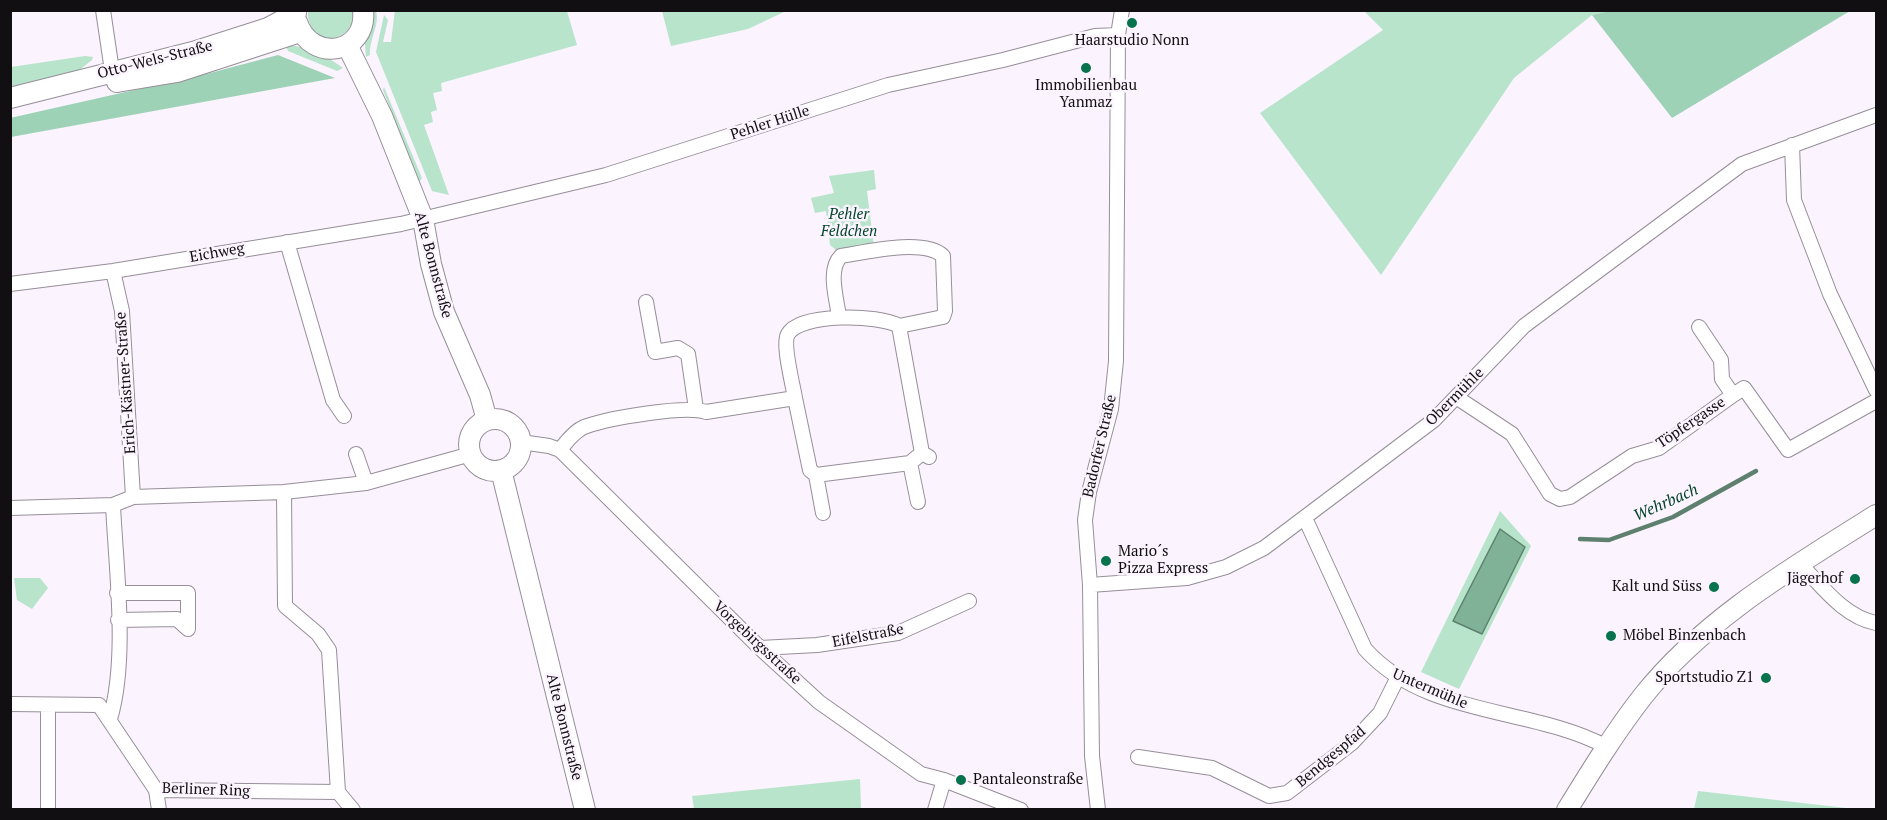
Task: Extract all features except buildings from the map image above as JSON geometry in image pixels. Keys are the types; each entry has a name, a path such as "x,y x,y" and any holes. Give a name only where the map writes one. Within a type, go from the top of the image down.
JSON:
{"main road":[{"path":"298,19 316,47 327,50 347,45 360,32 363,10"},
{"name":"Otto-Wels-Straße","path":"10,99 193,52 298,19"},
{"name":"Otto-Wels-Straße","path":"10,99 177,72 298,19"},
{"name":"Alte Bonnstraße","path":"347,45 382,116 423,219 430,264 444,312 480,395 488,420"},
{"path":"495,419 509,423 519,435 520,442 520,450 514,463 501,470 481,467 471,454 471,435 480,423 488,420 495,419"},
{"name":"Alte Bonnstraße","path":"501,470 585,810"},
{"path":"1567,810 1606,747 1644,695 1674,661 1731,610 1876,515"}],"street":[{"path":"103,10 112,71"},
{"name":"Badorfer Straße","path":"1098,810 1092,756 1090,585 1085,520 1089,492 1111,409 1116,361 1118,35 1122,10"},
{"name":"Pehler Hülle","path":"423,219 606,176 888,85 1003,60 1095,36 1118,35"},
{"name":"Obermühle","path":"1090,585 1187,578 1226,567 1264,548 1434,420 1524,326 1742,164 1876,115"},
{"path":"1792,145 1794,200 1830,294 1876,390"},
{"name":"Eichweg","path":"10,284 113,271 423,219"},
{"path":"287,242 333,400 344,416"},
{"path":"824,513 816,475 810,470 795,398 786,344 787,334 796,326 839,317 874,317 888,320 899,326 943,317 945,311 943,256 937,250 899,248 842,256 836,262 834,270 839,317"},
{"name":"Erich-Kästner-Straße","path":"113,271 122,311 133,497"},
{"path":"646,302 654,352 678,348 688,354 696,409"},
{"path":"816,475 910,463 925,455 899,326"},
{"name":"Töpfergasse","path":"1699,327 1721,360 1722,379 1733,395"},
{"name":"Töpfergasse","path":"1456,397 1512,434 1550,494 1560,499 1570,497 1632,456 1659,447 1744,388 1788,450 1876,401"},
{"path":"520,442 560,450 585,426 679,408 706,412 795,398"},
{"name":"Vorgebirgsstraße","path":"560,450 760,648 819,702 921,774 944,780 1021,810"},
{"path":"356,454 366,483"},
{"path":"10,508 113,505 133,497 284,492 366,483 471,454"},
{"path":"910,463 918,502"},
{"path":"284,492 285,606 318,634 329,650 338,792 353,810"},
{"path":"110,719 116,697 118,620 113,505"},
{"name":"Untermühle","path":"1305,518 1365,649 1397,679 1480,710 1580,733 1606,747"},
{"path":"1800,564 1845,609 1858,618 1876,623"},
{"path":"117,593 188,593 188,629 177,619 118,620"},
{"name":"Eifelstraße","path":"760,648 817,645 898,633 969,601"},
{"name":"Bendgespfad","path":"1138,757 1212,768 1269,796 1287,793 1352,743 1380,713 1397,679"},
{"name":"Berliner Ring","path":"10,704 99,705 156,790 338,792"},
{"path":"48,706 48,810"},
{"path":"935,810 944,780"},
{"path":"156,790 159,810"}],"green space":[{"path":"395,10 567,11 577,45 441,83 442,91 433,93 437,110 431,112 433,122 424,125 449,195 432,191 376,52 384,15 388,20 383,42 391,42"},
{"path":"662,10 786,11 748,29 671,46"},
{"path":"308,11 353,11 352,23 347,31 339,36 330,38 322,36 314,31 309,23"},
{"path":"376,11 377,22 370,55 366,57 365,44 373,12"},
{"path":"1364,11 1610,11 1592,15 1514,78 1381,275 1260,113 1383,30"},
{"path":"285,45 315,52 343,68 337,71 288,51"},
{"path":"85,56 93,57 77,72 11,89 11,67"},
{"path":"384,87 422,178 419,182 383,90"},
{"name":"Pehler Feldchen","path":"874,170 876,189 867,191 874,247 837,251 830,245 826,211 815,213 811,198 834,193 829,176"},
{"path":"1500,511 1531,546 1459,689 1421,672"},
{"path":"14,578 40,578 48,588 32,609 17,600"},
{"path":"860,779 861,809 694,809 692,796"},
{"path":"1698,791 1846,808 1694,809"}],"shaded area":[{"path":"1610,11 1850,11 1672,118 1592,15"},
{"path":"278,55 335,78 11,137 10,118 210,73"},
{"path":"1500,529 1525,547 1482,634 1453,621"}],"waterway":[{"name":"Wehrbach","path":"1580,539 1609,540 1673,517 1756,471"}],"place":[{"name":"Haarstudio Nonn","path":"1132,23"},
{"name":"Immobilienbau Yanmaz","path":"1086,68"},
{"name":"Mario´s Pizza Express","path":"1106,561"},
{"name":"Jägerhof","path":"1855,579"},
{"name":"Kalt und Süss","path":"1714,587"},
{"name":"Möbel Binzenbach","path":"1611,636"},
{"name":"Sportstudio Z1","path":"1766,678"},
{"name":"Pantaleonstraße","path":"961,780"}]}
